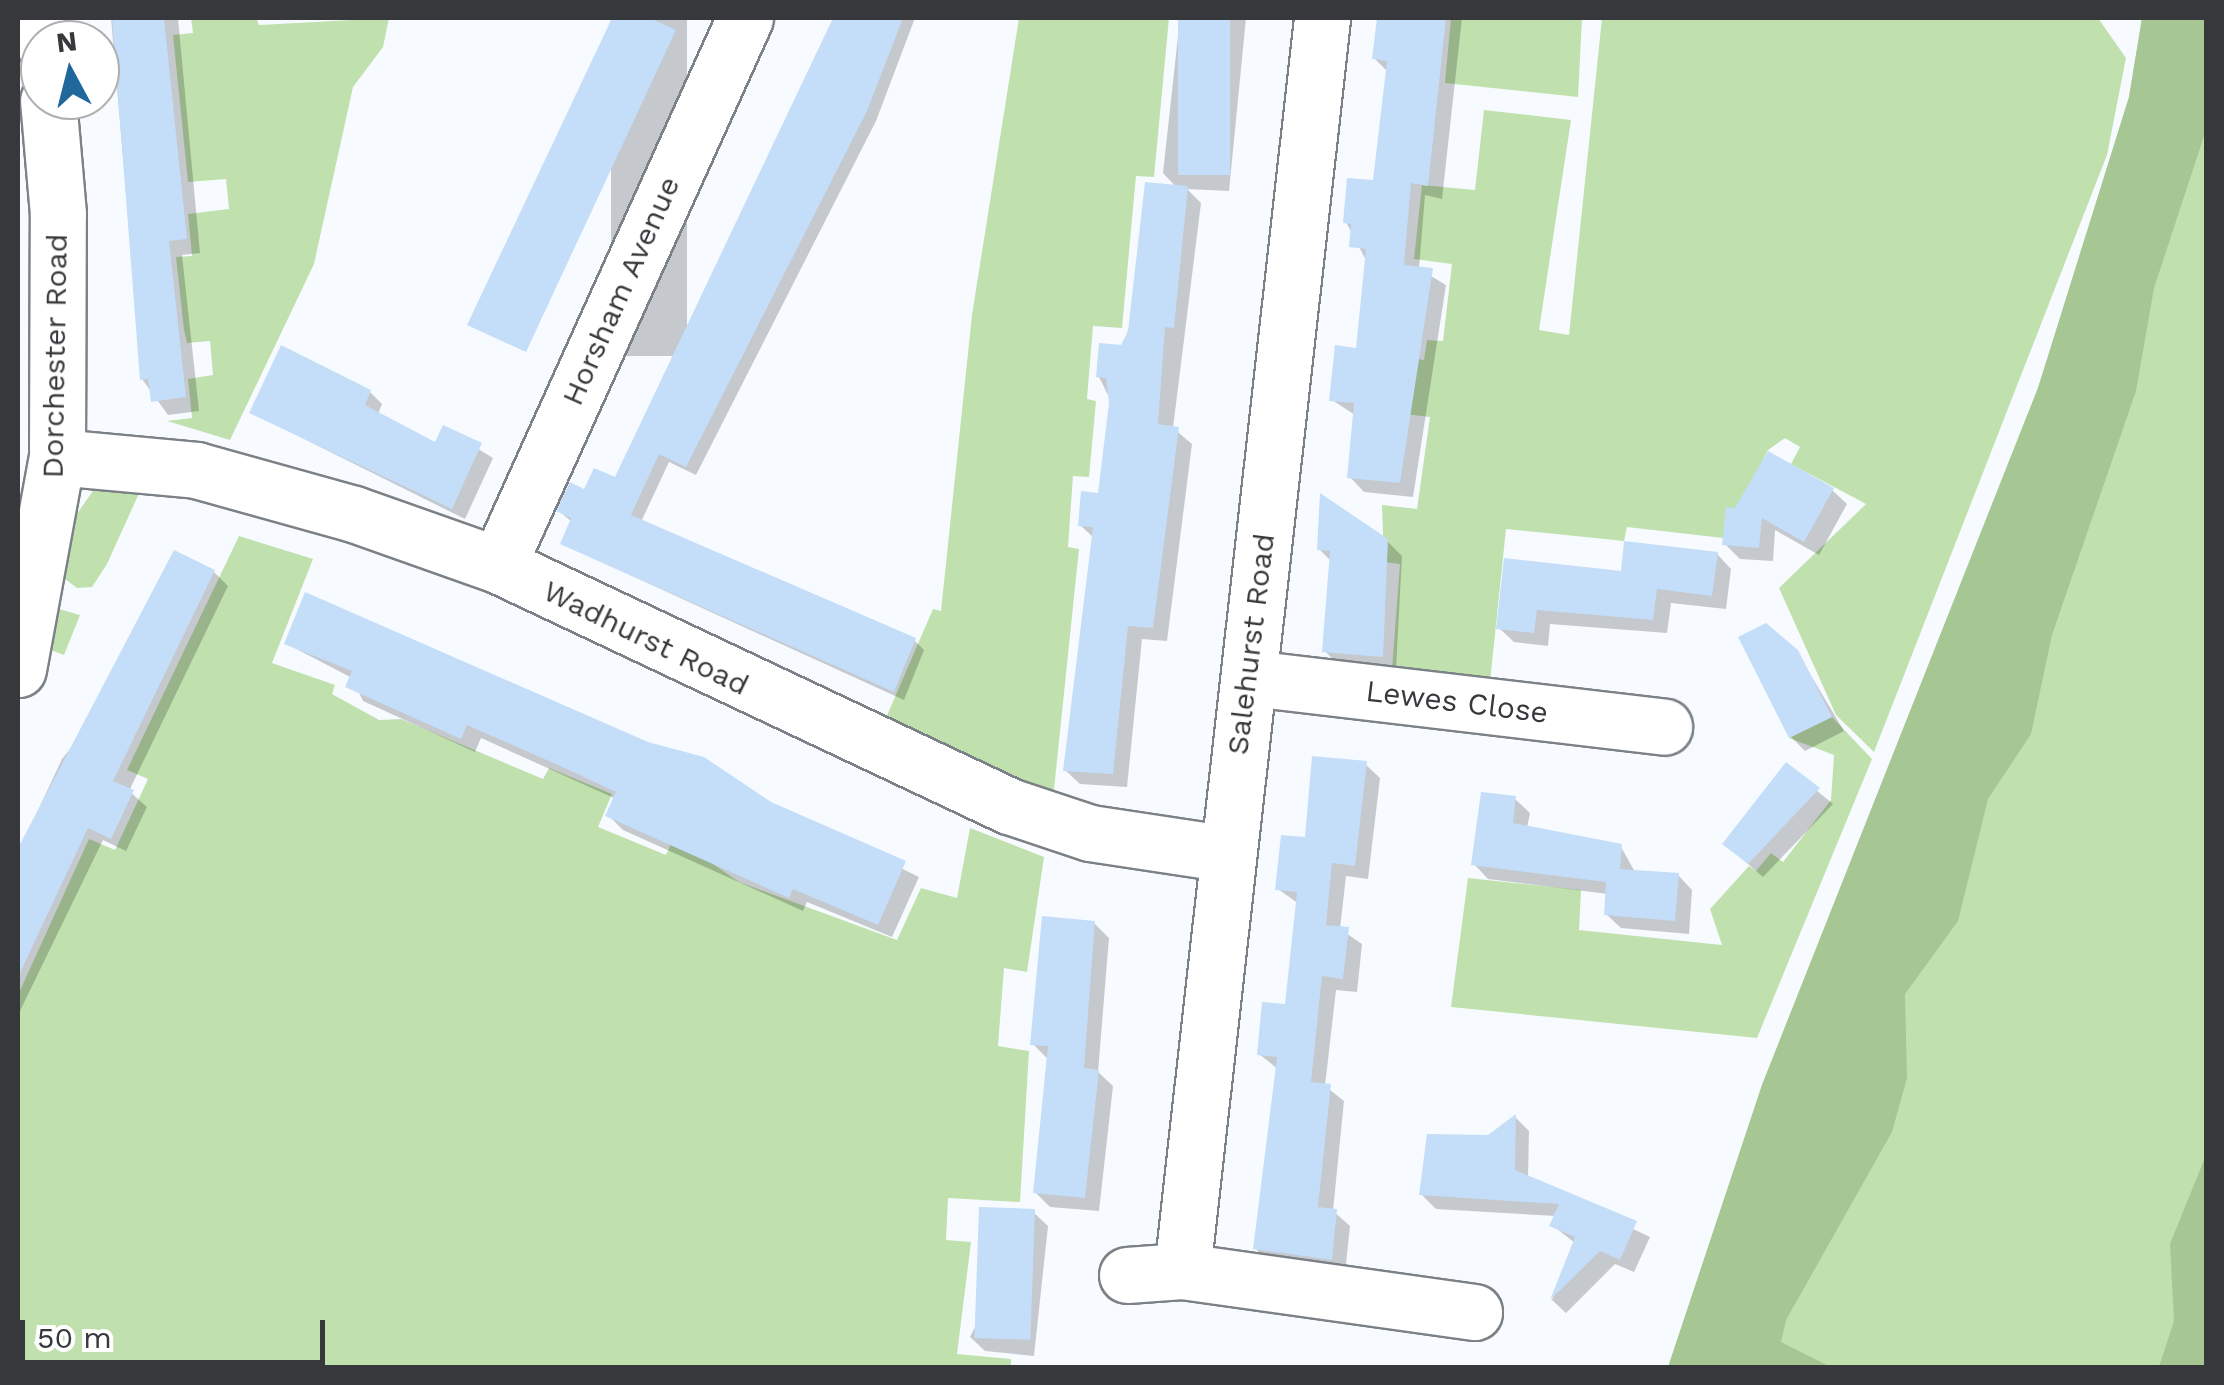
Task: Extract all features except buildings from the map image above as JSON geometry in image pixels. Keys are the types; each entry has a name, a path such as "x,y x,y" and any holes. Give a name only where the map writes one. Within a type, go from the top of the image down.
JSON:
{"street":[{"name":"Horsham Avenue","path":"498,565 745,18"},
{"name":"Salehurst Road","path":"1182,1271 1223,852 1250,678 1322,18"},
{"name":"Dorchester Road","path":"18,668 58,457 58,214 50,120"},
{"name":"Wadhurst Road","path":"58,457 196,470 498,565 1009,806 1090,833 1223,852"},
{"name":"Lewes Close","path":"1250,678 1664,727"},
{"path":"1128,1275 1182,1271 1474,1312"}],"green space":[{"path":"191,18 256,18 259,25 389,18 383,47 353,87 314,264 230,440 167,421 192,418 188,379 213,375 210,341 187,343 184,330 176,257 192,256 188,214 229,209 226,179 188,182 173,35 193,33"},
{"path":"1019,18 1169,18 1154,177 1136,176 1122,328 1093,326 1087,399 1096,401 1089,477 1073,476 1068,547 1079,549 1053,799 879,734 933,609 941,611 972,315"},
{"path":"1451,18 1582,18 1578,97 1445,83"},
{"path":"1602,18 2098,18 2126,58 2107,155 1874,752 1836,715 1779,588 1866,504 1791,464 1800,447 1785,438 1768,450 1723,538 1627,527 1624,541 1506,529 1490,682 1392,670 1400,564 1384,562 1382,505 1417,509 1430,417 1388,412 1395,356 1424,360 1427,340 1443,341 1452,264 1414,259 1422,185 1475,190 1484,110 1571,120 1539,330 1569,335"},
{"path":"2142,18 2206,18 2206,1367 1668,1368 1762,1085 2038,388 2129,97"},
{"path":"2142,18 2206,18 2206,130 2154,288 2136,391 2052,635 2031,734 1988,799 1958,921 1905,994 1907,1078 1892,1132 1786,1320 1781,1342 1831,1367 1668,1367 1762,1085 2038,388 2129,97"},
{"path":"95,488 141,489 107,564 92,587 77,588 57,573 67,528"},
{"path":"239,536 313,559 272,663 335,685 332,694 379,720 401,719 543,779 549,768 612,794 598,827 666,855 674,837 739,882 897,940 921,888 957,898 970,828 1044,857 1027,972 1004,968 998,1046 1029,1051 1020,1202 948,1198 946,1240 971,1242 957,1354 1011,1359 1011,1367 18,1367 18,995 89,839 115,850 148,779 127,770"},
{"path":"52,607 80,615 64,655 42,647"},
{"path":"1832,717 1872,759 1757,1038 1451,1007 1468,878 1581,890 1579,930 1722,945 1710,909 1749,866 1756,871 1771,853 1783,862 1831,800 1834,755 1789,738"},
{"path":"2206,1155 2206,1367 2159,1367 2174,1321 2170,1244"}]}
